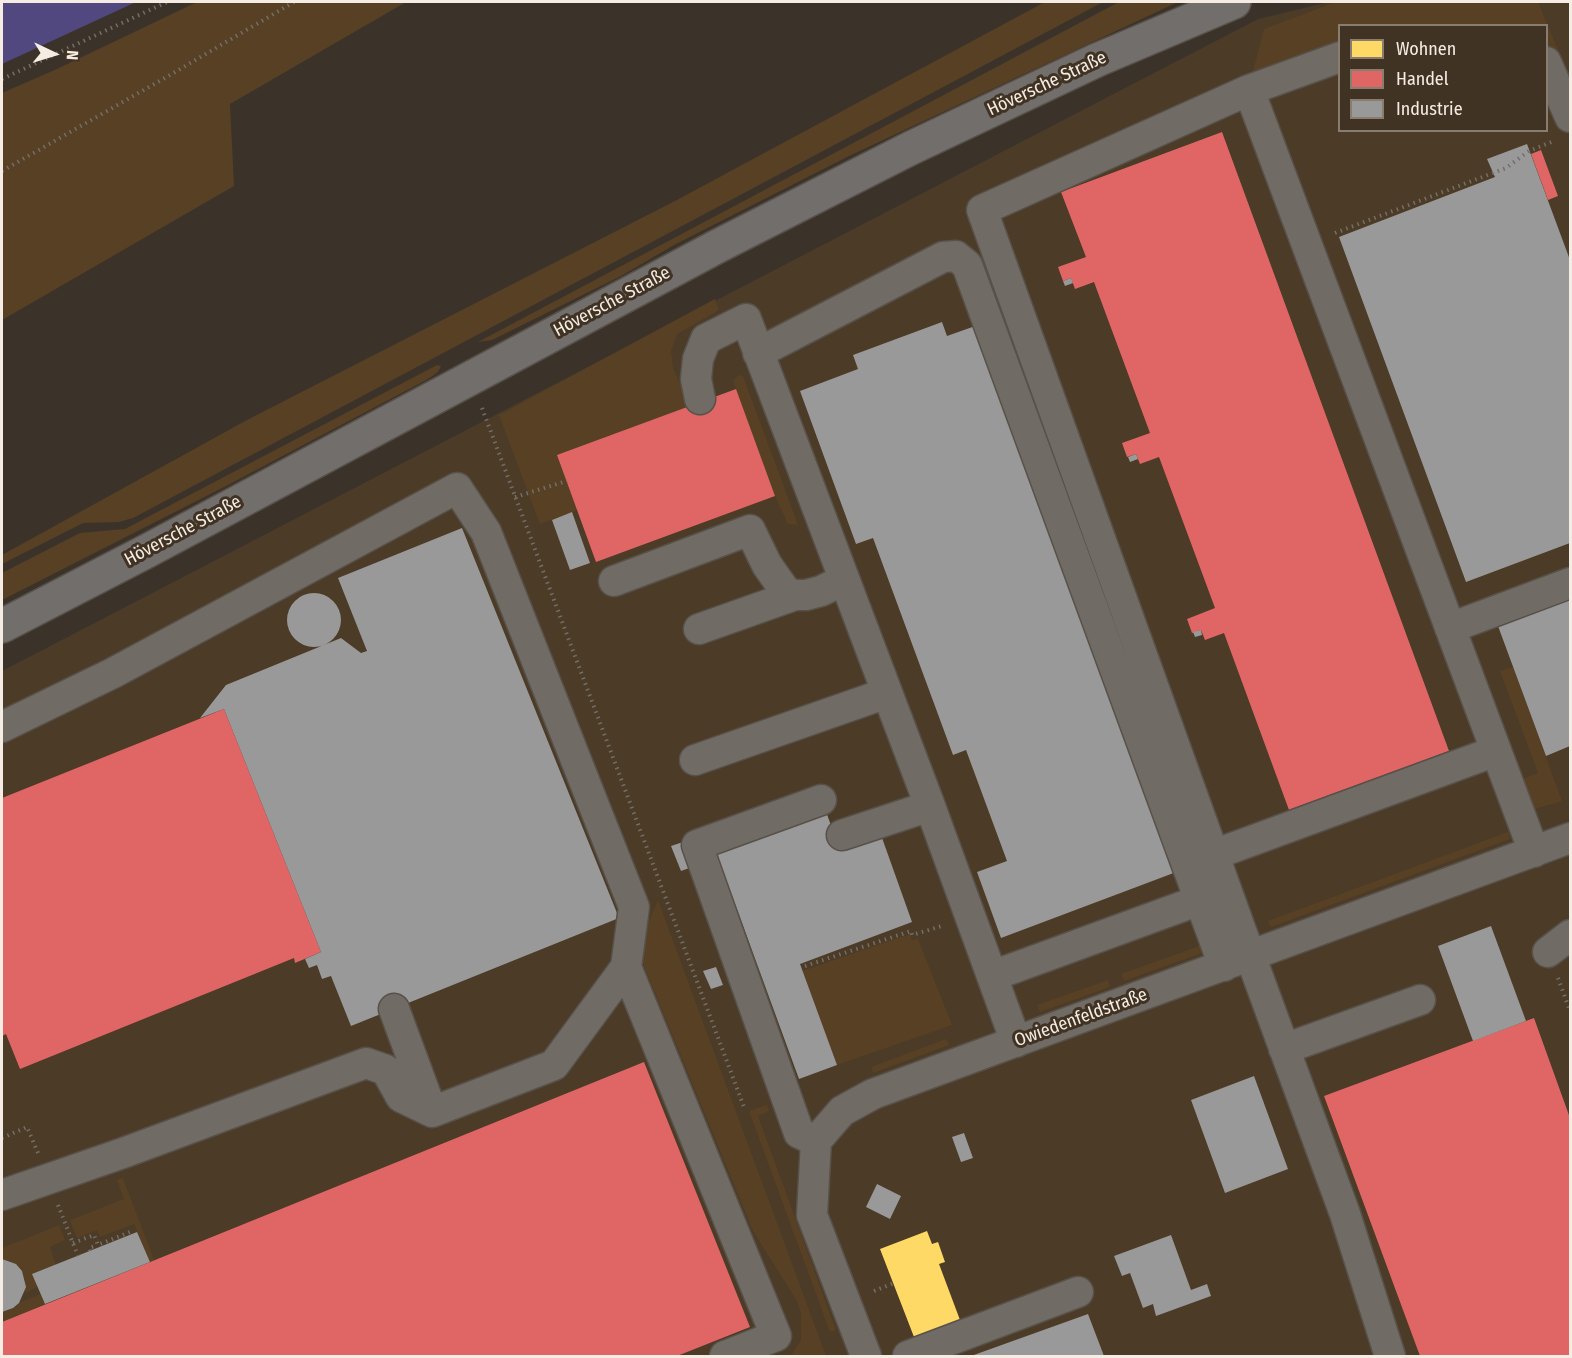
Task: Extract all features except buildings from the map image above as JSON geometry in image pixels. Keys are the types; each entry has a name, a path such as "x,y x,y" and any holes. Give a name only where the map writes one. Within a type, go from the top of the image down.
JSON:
{"main road":[{"name":"Höversche Straße","path":"2,626 718,246 900,154 1097,60 1234,2"}],"street":[{"path":"1237,961 1214,855 982,210 1249,90 1338,58"},
{"path":"1548,69 1565,128"},
{"path":"1249,90 1534,852"},
{"path":"758,353 944,257 956,256 967,265 1200,900 1237,961 1284,1049 1345,1214 1390,1356"},
{"path":"700,399 696,379 698,359 706,339 746,319 930,806 1016,1042"},
{"path":"2,727 113,673 457,488 486,532 634,907 626,967 554,1065 432,1112 401,1097 386,1070 366,1063 2,1195"},
{"path":"614,581 750,530 778,582 786,592 806,595 844,580"},
{"path":"1450,628 1570,583"},
{"path":"699,629 795,595"},
{"path":"695,760 887,693"},
{"path":"1214,855 1496,751"},
{"path":"821,800 697,845 799,1133 816,1141 812,1215 866,1356"},
{"path":"842,835 930,806"},
{"name":"Owiedenfeldstraße","path":"816,1141 842,1111 873,1094 1570,838"},
{"path":"992,976 1200,900"},
{"path":"626,967 776,1336 725,1356"},
{"path":"1284,1049 1420,1000"},
{"path":"394,1009 432,1112"},
{"path":"908,1356 1078,1292"}],"path":[{"path":"2,80 167,2"},
{"path":"2,171 294,2"},
{"path":"1306,243 1506,171 1529,151 1565,128"},
{"path":"1436,195 1438,201"},
{"path":"480,405 744,1107"},
{"path":"515,496 567,481"},
{"path":"805,966 911,931 912,935 970,916"},
{"path":"90,1251 89,1248 130,1232 130,1235"},
{"path":"73,1244 94,1235 96,1246"},
{"path":"874,1291 894,1284"}],"shaded area":[{"path":"2,2 136,2 2,64"},
{"path":"197,2 406,2 230,104 234,186 2,320 2,93"},
{"path":"1045,2 1103,2 133,518 119,522 83,523 2,564 2,555 247,420 675,201"},
{"path":"1119,2 1178,2 849,156 674,245 621,276 492,340 478,342"},
{"path":"1329,2 1570,2 1570,1356 2,1356 2,671 1258,19"},
{"path":"1336,2 1538,2 1547,24 1338,24 1338,44 1252,75 1264,29"},
{"path":"1548,26 1558,50 1555,53 1548,52"},
{"path":"715,299 719,310 677,334 671,351 673,368 690,406 578,510 540,524 499,415"},
{"path":"437,365 441,366 438,372 428,379 226,486 2,600 2,573 80,533 125,529"},
{"path":"739,375 743,376 798,525 788,524 775,496 733,381"},
{"path":"1513,667 1562,801 1535,809 1521,793 1517,781 1538,773 1500,671"},
{"path":"1508,832 1510,839 1271,927 1268,921"},
{"path":"658,900 826,1356 791,1356 801,1340 801,1314 797,1301 753,1231 637,949"},
{"path":"910,934 912,940 918,939 952,1025 837,1065 802,971"},
{"path":"1202,945 1205,952 1124,981 1121,974"},
{"path":"1108,980 1110,987 1040,1012 1037,1005"},
{"path":"946,1039 949,1045 873,1073 871,1067"},
{"path":"767,1105 769,1111 758,1116 836,1330 830,1332 749,1111"},
{"path":"123,1178 154,1260 150,1262 134,1224 100,1237 97,1230 77,1238 70,1220 124,1199 117,1180"},
{"path":"59,1225 65,1240 50,1247 56,1265 38,1287 25,1293 25,1279 22,1271 16,1264 2,1259 2,1248"},
{"path":"40,1294 45,1304 2,1322 2,1312"}]}
